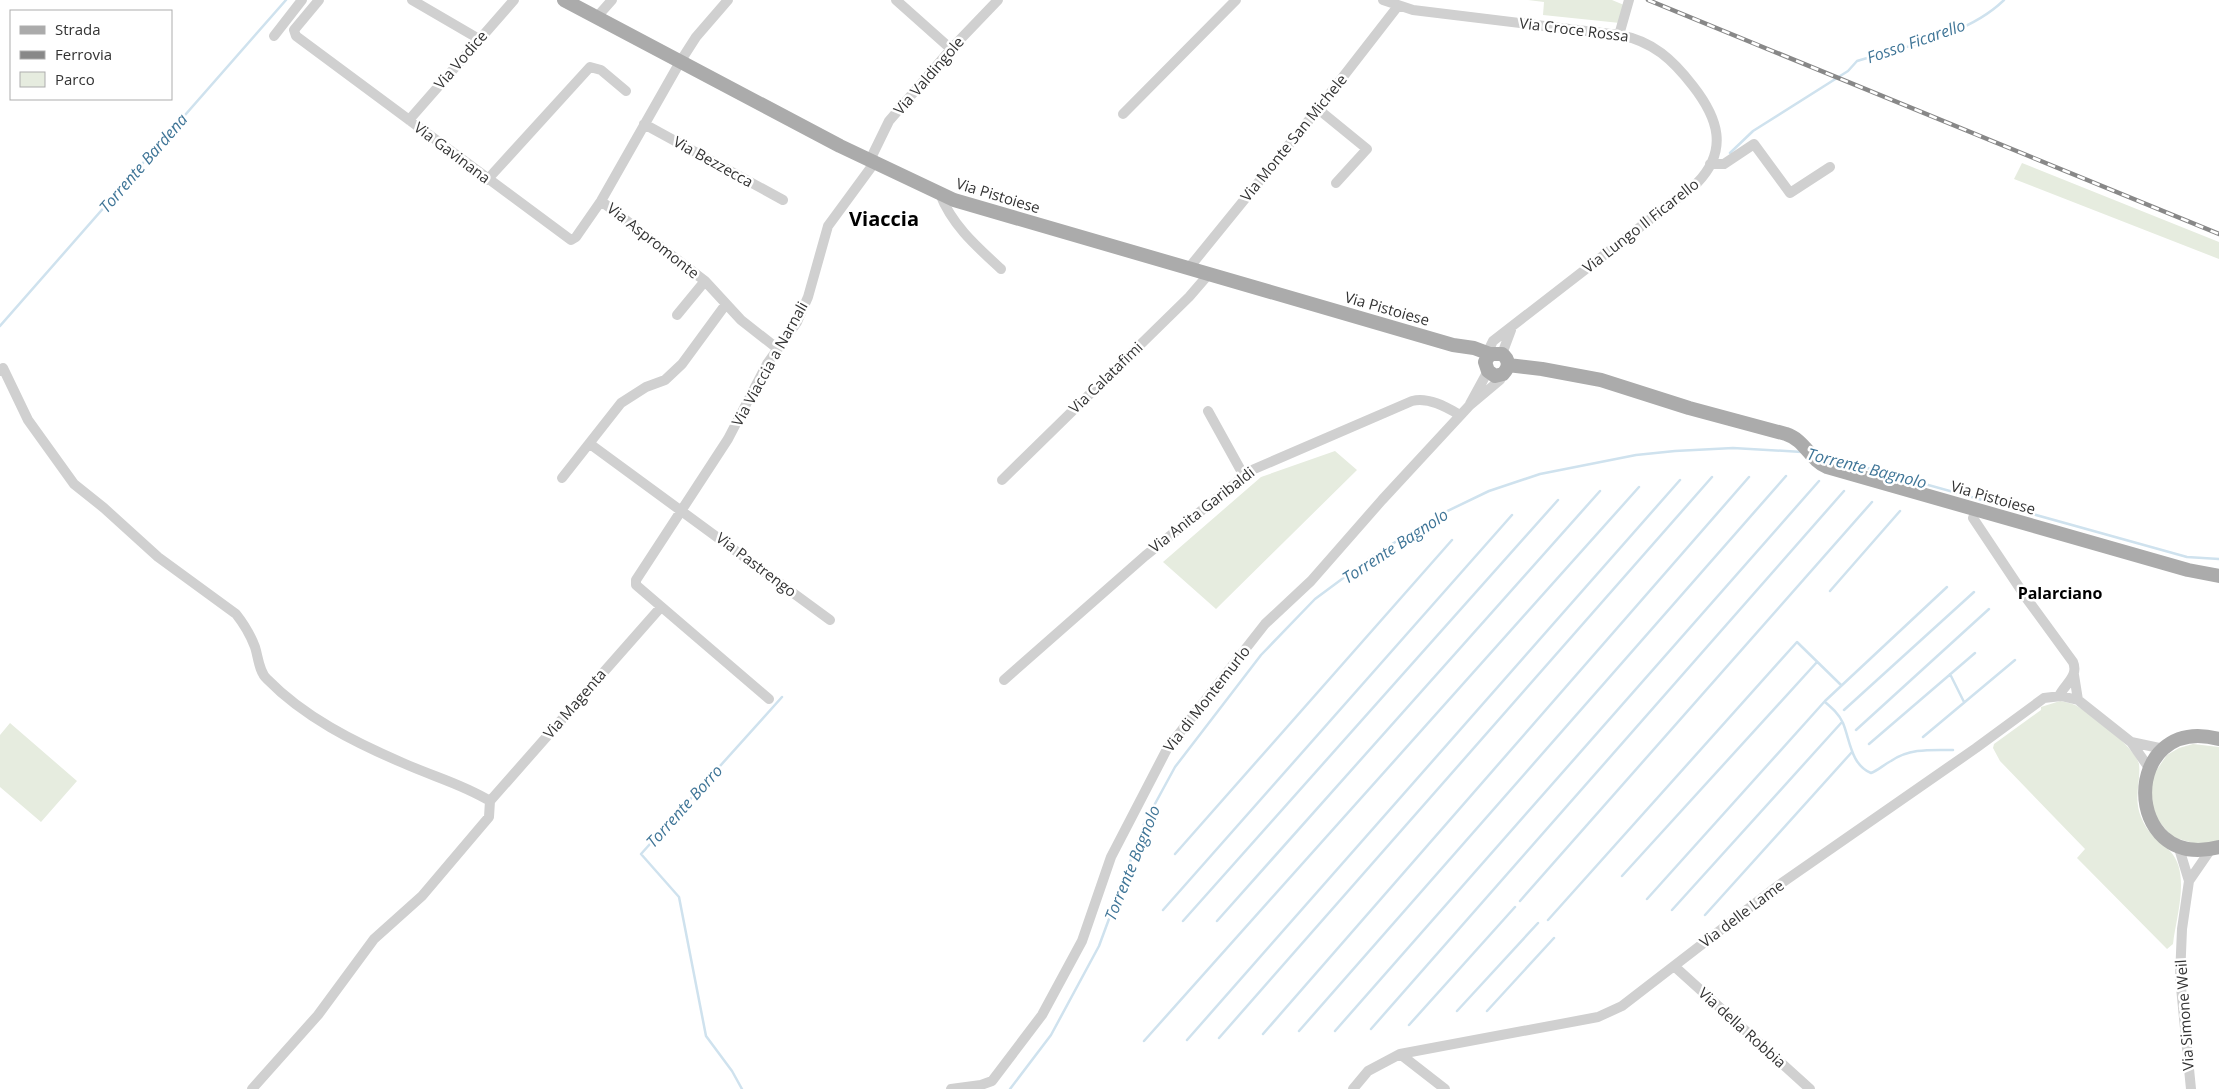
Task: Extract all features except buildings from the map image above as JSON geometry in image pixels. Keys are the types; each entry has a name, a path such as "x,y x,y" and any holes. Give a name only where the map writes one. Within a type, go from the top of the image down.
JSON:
{"main road":[{"name":"Via Pistoiese","path":"564,0 872,161 954,200 1453,345 1474,348 1496,363 1601,380 1689,408 1786,434 1800,440 1814,457 1828,467 2188,570 2219,576"},
{"path":"2215,848 2194,849 2178,845 2164,836 2148,816 2143,792 2149,768 2164,749 2186,738 2203,736 2219,739"}],"street":[{"path":"274,36 302,0"},
{"name":"Via Gavinana","path":"319,0 294,33 487,180 570,240 576,237 601,201"},
{"path":"412,0 479,39"},
{"name":"Via Vodice","path":"409,120 514,0"},
{"path":"596,18 612,0"},
{"name":"Via Aspromonte","path":"728,0 696,37 680,62 601,201 705,281 741,320 778,349"},
{"path":"896,0 951,49"},
{"name":"Via Valdingole","path":"872,161 889,121 951,49 998,0"},
{"path":"1122,114 1236,0"},
{"name":"Via Croce Rossa","path":"1383,0 1398,6 1439,14 1639,39 1676,64 1712,113 1716,126 1717,141 1710,164"},
{"path":"1619,35 1629,0"},
{"name":"Via Monte San Michele","path":"1188,269 1318,109 1398,6"},
{"path":"487,180 590,66 601,70 626,91"},
{"path":"1318,109 1367,149 1336,183"},
{"name":"Via Bezzecca","path":"644,124 782,200"},
{"name":"Via Lungo Il Ficarello","path":"1496,363 1491,343 1697,183 1710,164 1724,164 1754,144 1790,192 1830,167"},
{"name":"Via Viaccia a Narnali","path":"769,699 660,607 636,584 636,580 738,422 767,364 803,309 828,226 872,161"},
{"path":"940,194 945,208 962,232 1001,269"},
{"name":"Via Calatafimi","path":"1002,480 1189,297 1208,275"},
{"path":"677,315 705,281"},
{"path":"562,478 621,403 646,387 664,380 682,364 726,304"},
{"name":"Via di Montemurlo","path":"1469,406 1496,363"},
{"name":"Via di Montemurlo","path":"951,1089 981,1086 992,1081 1046,1007 1082,941 1111,857 1167,749 1265,624 1311,581 1370,513 1460,415 1500,380 1496,363"},
{"path":"1,370 28,420 74,484 162,560 236,614 251,638 264,676 289,700 328,726 403,763 465,786 490,801 489,817 422,896 374,939 318,1015 252,1089"},
{"name":"Via Anita Garibaldi","path":"1004,680 1145,556 1260,465 1418,399 1433,402 1460,415"},
{"path":"1208,410 1244,476"},
{"path":"590,444 682,510"},
{"name":"Via Pastrengo","path":"682,510 830,620"},
{"path":"1973,518 2073,662 2076,668 2074,675 2078,700"},
{"name":"Via Magenta","path":"490,801 660,607"},
{"name":"Via delle Lame","path":"1353,1089 1368,1071 1400,1054 1598,1017 1633,999 1779,885 1976,748 2034,705 2055,695 2074,675"},
{"path":"2055,695 2078,700 2130,742 2149,768"},
{"path":"2130,742 2164,749"},
{"name":"Via Simone Weil","path":"2178,845 2189,881 2182,929 2180,977 2191,1089"},
{"name":"Via Simone Weil","path":"2189,881 2215,848"},
{"name":"Via della Robbia","path":"1674,966 1810,1089"},
{"path":"1400,1054 1445,1089"}],"green space":[{"path":"1528,0 1612,0 1624,5 1620,23 1543,15 1544,2"},
{"path":"2022,163 2219,242 2219,259 2014,179"},
{"path":"1335,451 1357,470 1216,609 1163,562 1261,477"},
{"path":"2060,701 2075,705 2091,715 2122,741 2136,757 2139,764 2137,797 2143,823 2157,840 2170,851 2180,871 2179,909 2173,944 2167,949 2077,858 2085,849 2000,761 1993,748 1994,744 2041,710 2041,707"},
{"path":"10,723 77,781 41,822 0,787 0,735"},
{"path":"2193,744 2219,747 2219,841 2200,845 2172,837 2153,814 2151,778 2167,755 2179,748"}],"waterway":[{"name":"Torrente Bardena","path":"0,326 286,0"},
{"name":"Fosso Ficarello","path":"1730,153 1753,131 1848,71 1857,61 1915,45 1954,31 1972,23 2004,0"},
{"name":"Torrente Bagnolo","path":"1010,1089 1051,1035 1099,946 1144,824 1175,767 1261,655 1315,599 1373,556 1435,517 1489,491 1540,474 1636,455 1675,451 1733,448 1802,452"},
{"name":"Torrente Bagnolo","path":"1817,454 2187,557 2219,559"},
{"path":"1299,1031 1786,476"},
{"path":"1219,1038 1712,477"},
{"path":"1263,1034 1749,477"},
{"path":"1187,1040 1680,480"},
{"path":"1335,1031 1819,481"},
{"path":"1144,1041 1639,487"},
{"path":"1217,921 1600,491"},
{"path":"1371,1029 1844,491"},
{"path":"1183,921 1558,500"},
{"path":"1520,901 1872,502"},
{"path":"1830,591 1900,511"},
{"path":"1163,910 1512,515"},
{"path":"1175,854 1452,540"},
{"path":"1647,899 1825,701 1947,587"},
{"path":"1844,710 1974,592"},
{"path":"1856,730 1989,609"},
{"path":"1548,920 1797,642 1841,685"},
{"path":"1869,744 1975,653"},
{"path":"1923,737 2015,660"},
{"path":"1622,876 1817,662"},
{"path":"1950,674 1964,702"},
{"name":"Torrente Borro","path":"742,1089 732,1071 706,1036 679,897 641,854 782,697"},
{"path":"1825,702 1841,720 1855,758 1864,769 1871,773 1898,757 1913,752 1953,750"},
{"path":"1672,910 1842,722"},
{"path":"1705,915 1852,752"},
{"path":"1409,1025 1515,907"},
{"path":"1457,1011 1538,923"},
{"path":"1487,1011 1554,938"}],"railway":[{"path":"1648,0 2219,234"}],"district":[{"name":"Viaccia","path":"884,219"},
{"name":"Palarciano","path":"2060,593"}]}
